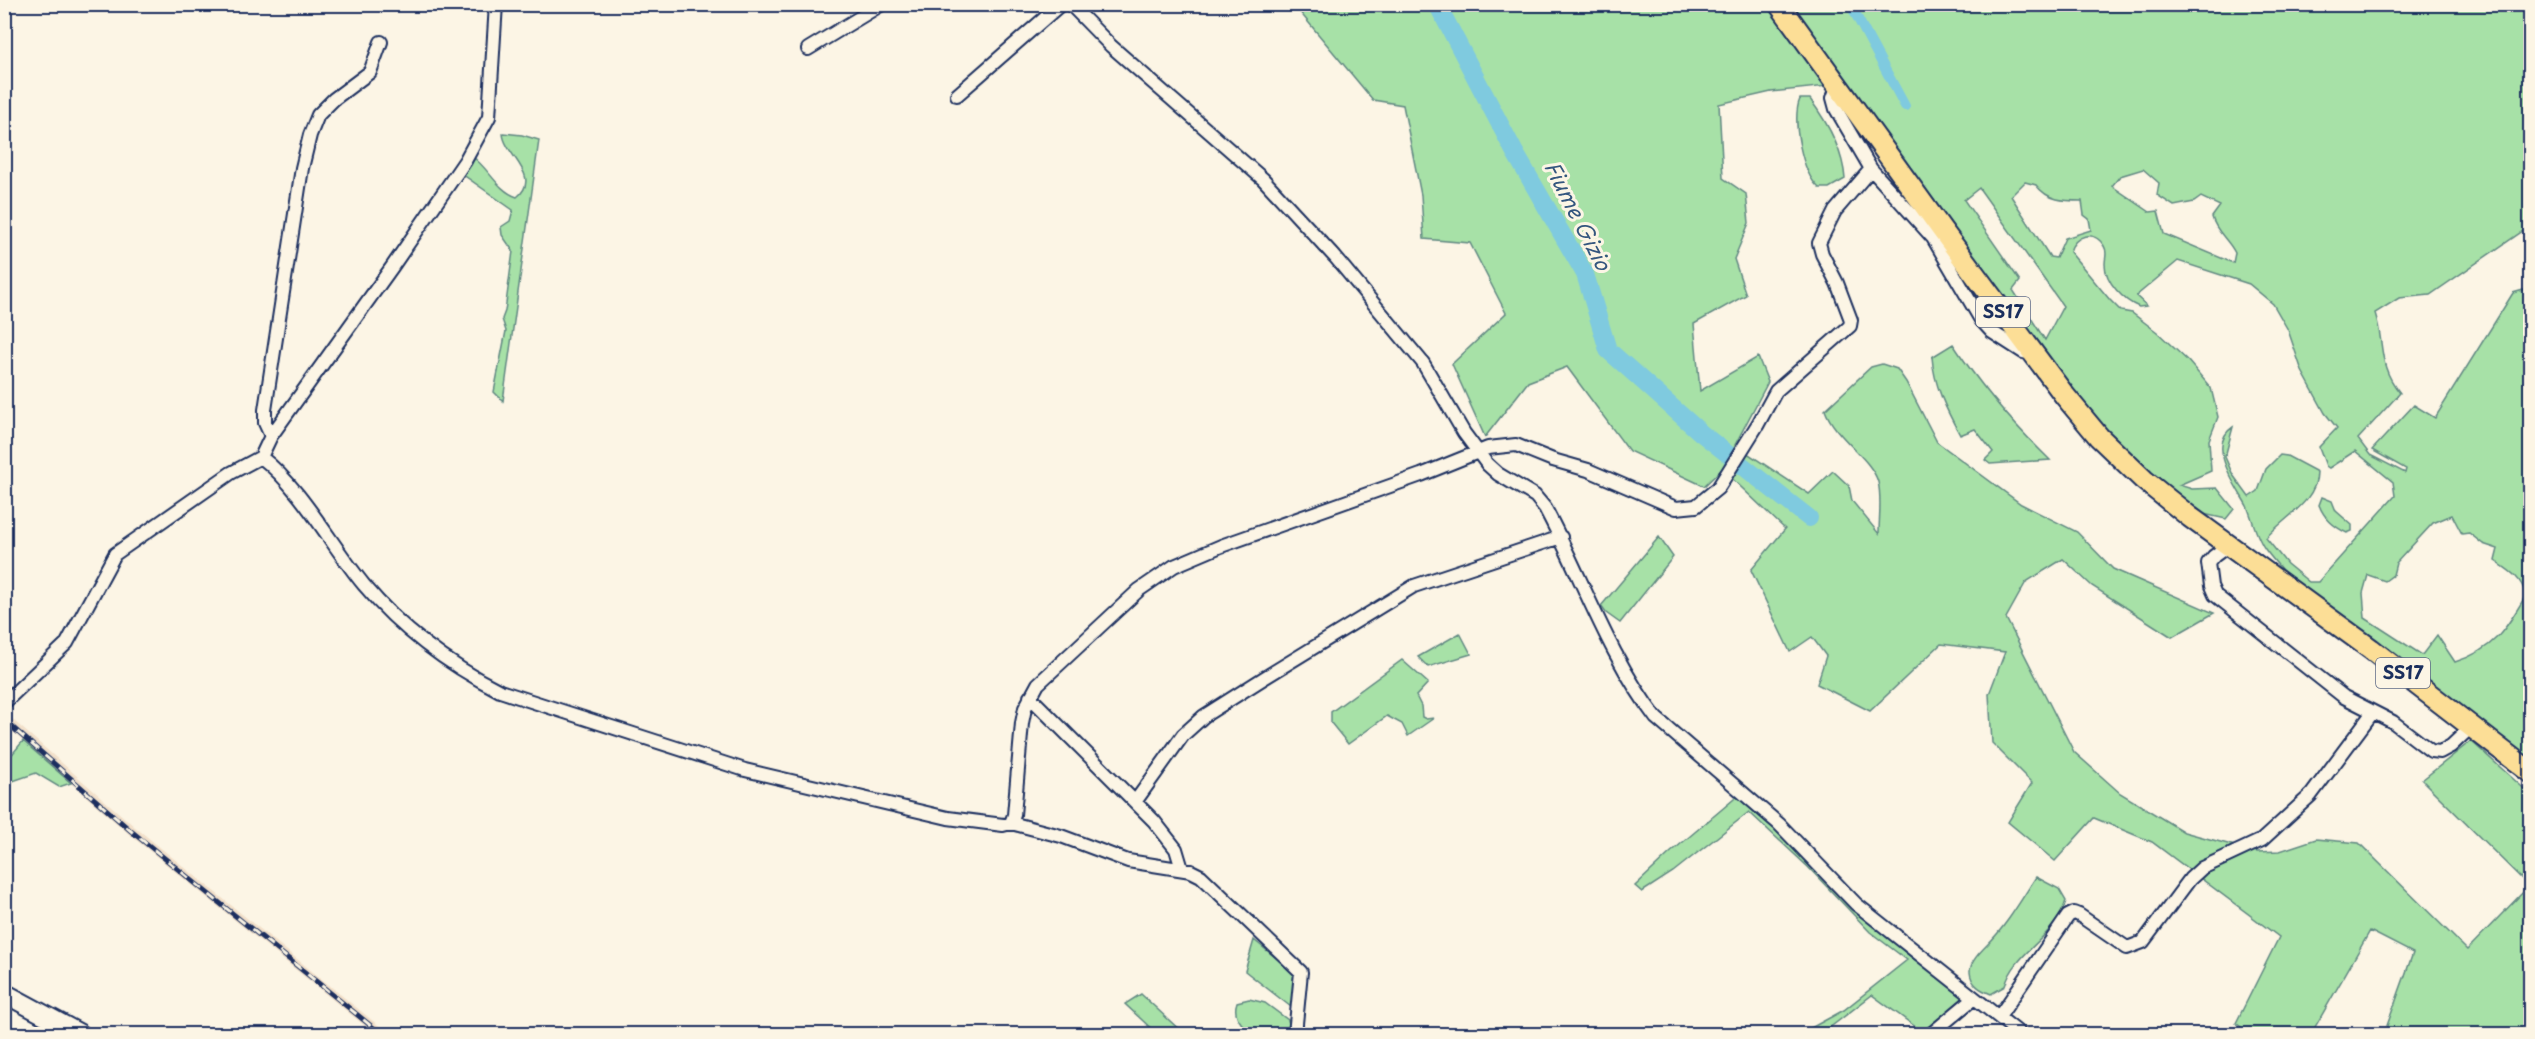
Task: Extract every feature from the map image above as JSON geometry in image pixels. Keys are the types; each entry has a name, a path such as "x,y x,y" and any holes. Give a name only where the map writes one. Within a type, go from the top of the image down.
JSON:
{"main road":[{"name":"SS17","path":"1779,4 1938,234 2099,436 2144,480 2397,668 2530,772"},
{"path":"4,993 80,1035"}],"street":[{"path":"4,703 67,643 115,554 231,473 261,457 271,436 465,161 489,117 496,4"},
{"path":"808,49 882,4"},
{"path":"957,95 1061,4"},
{"path":"1070,4 1111,46 1263,179 1323,243 1423,363 1464,433 1479,452 1498,474 1535,496 1545,508 1561,537 1602,627 1640,697 1656,718 1779,824 1856,904 2020,1035"},
{"path":"271,436 265,423 266,401 281,316 302,168 310,135 318,115 334,99 370,72 381,42"},
{"path":"1837,87 1833,98 1836,109 1871,169 1938,234"},
{"path":"1011,823 1014,815 1023,723 1030,697 1038,684 1076,646 1139,590 1174,566 1221,546 1411,479 1488,448 1516,445 1553,460 1588,470 1676,508 1696,506 1705,501 1718,488 1741,454 1776,391 1850,326 1851,320 1819,243 1846,195 1871,169"},
{"path":"261,457 294,492 364,585 386,609 466,673 500,691 745,770 948,818 1003,825 1011,823 1060,836 1128,861 1182,869 1201,876 1301,972 1295,1035"},
{"path":"1135,802 1184,735 1204,716 1264,678 1414,586 1561,537"},
{"path":"2229,545 2208,563 2211,586 2215,595 2231,605 2320,680 2344,697 2393,722 2431,751 2440,752 2451,746 2471,727"},
{"path":"1030,697 1135,802 1176,849 1182,869"},
{"path":"1999,1017 2068,916 2074,913 2079,915 2127,948 2143,942 2190,879 2202,868 2262,840 2311,795 2373,712"},
{"path":"1931,1035 1974,998"}],"shaded area":[{"path":"5,713 135,827 389,1034 375,1034 129,834 5,725"}],"green space":[{"path":"1294,5 1768,5 1828,86 1771,92 1719,104 1723,178 1746,194 1749,223 1734,259 1746,295 1694,324 1700,391 1758,357 1768,382 1735,445 1809,494 1833,471 1849,486 1852,501 1879,534 1878,482 1869,465 1837,430 1825,410 1871,367 1882,364 1897,369 1937,442 2021,504 2077,532 2113,569 2214,613 2172,637 2092,586 2063,559 2026,582 2006,618 2074,752 2120,793 2184,832 2257,852 2280,851 2316,839 2359,843 2467,950 2529,886 2422,780 2471,741 2530,794 2530,1034 2384,1034 2413,953 2370,931 2311,1034 2250,1034 2236,1023 2279,937 2152,842 2094,818 2055,861 2008,822 2032,783 1992,743 1989,694 2005,652 1941,644 1870,711 1817,684 1826,656 1812,637 1790,652 1751,570 1785,529 1722,469 1704,486 1629,451 1567,367 1528,382 1485,437 1452,364 1506,313 1470,243 1424,239 1421,195 1403,105 1373,100"},
{"path":"1791,5 2530,5 2530,226 2430,295 2399,298 2375,313 2385,364 2400,393 2358,439 2370,455 2405,473 2406,469 2372,450 2414,405 2435,418 2513,293 2530,288 2530,770 2288,578 2262,544 2247,506 2222,455 2225,435 2233,427 2225,457 2233,475 2249,497 2258,491 2266,469 2280,455 2287,456 2317,472 2316,483 2305,501 2266,538 2287,564 2309,582 2318,582 2395,496 2393,482 2355,451 2329,468 2326,466 2319,447 2337,428 2325,413 2302,371 2288,330 2273,304 2249,284 2178,261 2136,296 2147,306 2139,307 2122,296 2112,284 2106,271 2106,250 2100,241 2095,237 2085,236 2072,246 2070,252 2110,300 2121,311 2132,313 2157,332 2188,361 2211,388 2218,417 2209,440 2211,471 2179,485 2192,489 2217,488 2234,509 2226,519 2199,513 2136,462 2111,438 2083,405 1906,166","holes":["2143,169 2159,183 2157,195 2174,206 2194,202 2201,197 2220,206 2212,217 2216,227 2235,253 2233,263 2164,234 2158,211 2150,212 2112,186 2120,176","2025,182 2036,185 2051,197 2082,201 2084,215 2089,219 2091,230 2065,238 2056,258 2050,257 2011,196","1979,188 2063,306 2045,340 2013,290 2020,281 1964,200","2452,515 2462,534 2469,533 2483,544 2498,549 2495,561 2518,579 2526,595 2498,637 2480,651 2455,662 2437,635 2422,655 2365,618 2363,593 2368,575 2385,581 2393,575 2396,563 2433,523"]},
{"path":"1800,99 1810,99 1828,127 1841,158 1845,179 1829,188 1819,188 1813,181 1803,159 1797,119"},
{"path":"503,133 539,140 503,401 494,392 506,331 502,319 513,251 502,235 501,227 510,221 513,210 462,174 473,157 504,190 517,197 524,189 526,181"},
{"path":"1953,344 1998,405 2050,460 1990,464 1985,460 1993,452 1975,429 1960,435 1938,388 1932,357"},
{"path":"2322,497 2332,501 2336,511 2352,525 2352,531 2347,533 2342,531 2327,518 2319,505"},
{"path":"1659,537 1673,557 1620,623 1606,613 1601,606"},
{"path":"1460,633 1471,654 1428,667 1418,657"},
{"path":"1402,660 1428,683 1416,696 1421,706 1422,717 1434,718 1408,736 1402,724 1387,716 1348,744 1331,723 1331,712"},
{"path":"23,741 71,783 59,787 36,773 13,781 5,778 5,755 9,758"},
{"path":"1740,794 1873,925 1911,957 1967,997 1924,1033 1872,995 1828,1029 1834,1034 1800,1034 1844,1010 1907,960 1870,932 1808,867 1749,812 1673,872 1642,892 1635,886"},
{"path":"2036,877 2059,889 2066,901 2061,914 2045,935 2017,963 2005,986 1991,994 1974,984 1970,972 1972,965 2007,921"},
{"path":"1254,940 1297,975 1291,1007 1245,971"},
{"path":"1141,994 1184,1034 1157,1034 1125,1004"},
{"path":"1249,999 1265,1003 1288,1020 1292,1034 1250,1034 1239,1020 1236,1011 1237,1002"}],"waterway":[{"name":"Fiume Gizio","path":"1437,4 1514,151 1585,274 1608,350 1701,433 1809,518"},
{"path":"1850,4 1905,106"}],"railway":[{"path":"4,720 131,831 381,1034"}]}
